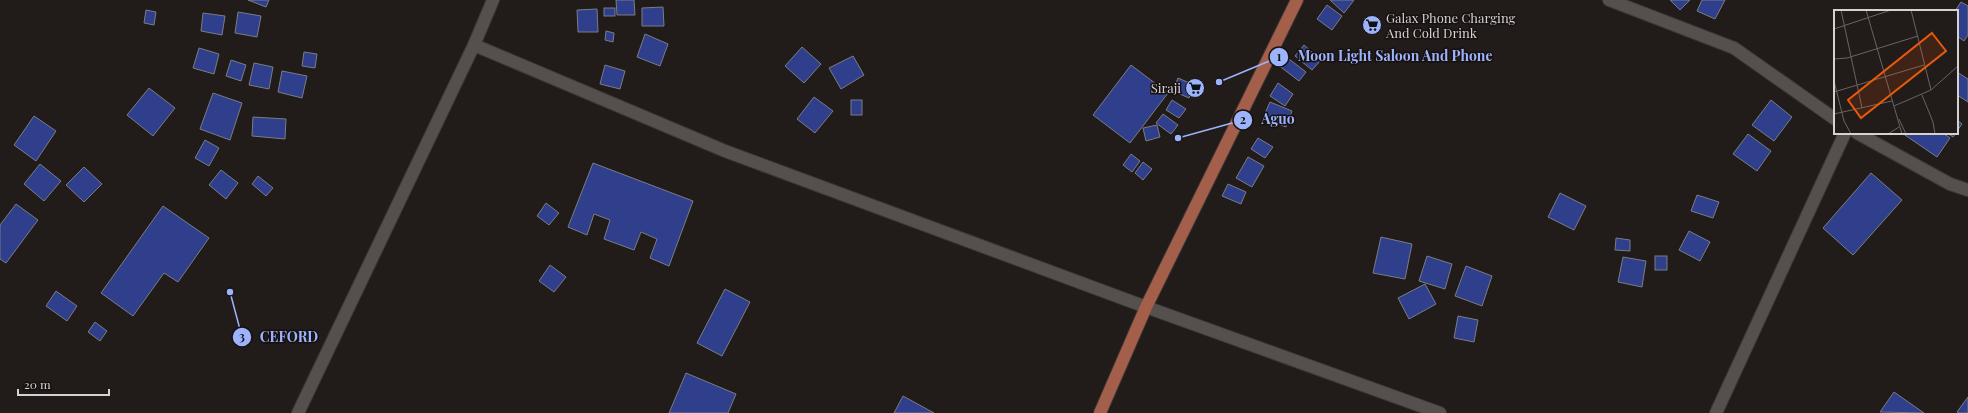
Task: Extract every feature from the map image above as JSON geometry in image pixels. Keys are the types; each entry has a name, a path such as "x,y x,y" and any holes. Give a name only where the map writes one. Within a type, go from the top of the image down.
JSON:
{"main road":[{"path":"1100,413 1146,307 1297,0"}],"street":[{"path":"298,413 474,45 493,0"},
{"path":"1609,0 1734,48 1834,118"},
{"path":"474,45 725,151 1146,307 1440,413"},
{"path":"1716,413 1845,134"},
{"path":"1858,134 1950,184 1968,190"}],"building":[{"path":"248,0 269,0 266,7"},
{"path":"616,0 634,0 635,15 617,15"},
{"path":"1330,0 1354,0 1344,13"},
{"path":"1670,0 1690,0 1680,10"},
{"path":"1702,0 1725,0 1715,19 1697,11"},
{"path":"1961,2 1968,6 1968,35 1964,41 1958,37 1958,10 1956,10"},
{"path":"1327,5 1342,16 1332,30 1317,19"},
{"path":"663,7 664,26 642,26 642,8"},
{"path":"604,8 615,8 615,16 604,16"},
{"path":"597,9 598,32 578,32 577,10"},
{"path":"146,10 156,12 154,25 144,23"},
{"path":"238,12 261,16 257,37 235,33"},
{"path":"203,13 225,16 222,35 201,31"},
{"path":"606,31 614,33 613,42 605,40"},
{"path":"645,34 668,44 660,66 637,57"},
{"path":"1304,45 1321,60 1312,70 1295,56"},
{"path":"802,47 821,64 804,83 785,66"},
{"path":"199,48 219,54 214,74 193,68"},
{"path":"304,52 317,54 315,68 302,66"},
{"path":"853,56 864,75 841,89 829,68"},
{"path":"1285,56 1306,72 1299,81 1278,65"},
{"path":"231,60 246,65 241,81 226,76"},
{"path":"254,63 273,67 269,89 249,85"},
{"path":"605,65 625,71 620,89 600,84"},
{"path":"1131,65 1168,93 1130,143 1093,115"},
{"path":"282,71 307,76 302,98 278,92"},
{"path":"1958,73 1968,79 1968,102 1958,96"},
{"path":"1178,78 1194,85 1189,98 1173,91"},
{"path":"1278,83 1293,94 1285,106 1270,96"},
{"path":"149,88 175,108 153,136 127,115"},
{"path":"213,93 242,103 230,140 200,129"},
{"path":"814,97 833,111 815,133 797,119"},
{"path":"851,100 862,100 862,115 851,115"},
{"path":"1172,100 1186,109 1179,118 1166,110"},
{"path":"1771,100 1792,117 1774,141 1752,125"},
{"path":"1270,102 1292,111 1286,127 1263,118"},
{"path":"1163,114 1178,125 1171,134 1156,123"},
{"path":"34,116 56,131 36,161 14,145"},
{"path":"253,117 286,119 285,139 252,136"},
{"path":"1958,121 1962,124 1958,130"},
{"path":"1157,125 1160,137 1146,141 1143,128"},
{"path":"1748,134 1771,151 1757,171 1733,154"},
{"path":"1903,134 1944,134 1950,138 1937,157"},
{"path":"1948,134 1955,134 1953,137"},
{"path":"1258,138 1273,147 1265,158 1251,149"},
{"path":"205,140 219,148 209,166 195,158"},
{"path":"1131,154 1140,161 1132,172 1123,165"},
{"path":"1248,157 1264,166 1252,187 1236,178"},
{"path":"1143,162 1152,169 1143,180 1135,173"},
{"path":"593,163 693,201 669,266 650,258 657,239 641,232 634,250 604,239 610,220 594,214 587,235 568,227"},
{"path":"40,164 61,181 44,201 24,184"},
{"path":"84,167 102,184 84,202 66,185"},
{"path":"221,170 238,183 226,199 209,185"},
{"path":"1871,173 1902,200 1853,255 1823,228"},
{"path":"258,176 273,188 266,196 252,184"},
{"path":"1228,184 1246,192 1241,204 1222,196"},
{"path":"1560,193 1586,206 1574,230 1548,217"},
{"path":"1697,195 1719,202 1713,218 1691,211"},
{"path":"546,203 559,213 549,225 537,216"},
{"path":"16,204 38,220 6,263 0,259 0,225"},
{"path":"163,206 209,238 178,282 164,273 133,316 101,293"},
{"path":"1689,231 1710,242 1700,261 1679,250"},
{"path":"1381,237 1412,244 1405,279 1373,273"},
{"path":"1616,238 1630,240 1630,251 1615,250"},
{"path":"1427,256 1452,264 1445,289 1419,281"},
{"path":"1655,256 1667,256 1667,270 1655,270"},
{"path":"1623,257 1646,261 1642,287 1618,282"},
{"path":"550,265 566,277 554,292 539,281"},
{"path":"1466,266 1492,276 1482,306 1455,296"},
{"path":"1425,284 1436,304 1409,319 1398,298"},
{"path":"725,289 750,302 722,356 697,343"},
{"path":"56,291 77,306 67,321 46,306"},
{"path":"1458,316 1478,320 1474,342 1454,338"},
{"path":"95,322 107,331 100,341 88,332"},
{"path":"686,373 736,394 728,413 669,413"},
{"path":"1894,392 1924,413 1880,412"},
{"path":"903,396 934,413 894,413"},
{"path":"1968,397 1968,413 1957,412"}],"place":[{"name":"Galax Phone Charging And Cold Drink","path":"1372,25"},
{"name":"Moon Light Saloon And Phone","path":"1219,82"},
{"name":"Siraji","path":"1195,88"},
{"name":"Aguo","path":"1178,138"},
{"name":"CEFORD","path":"230,292"}]}
